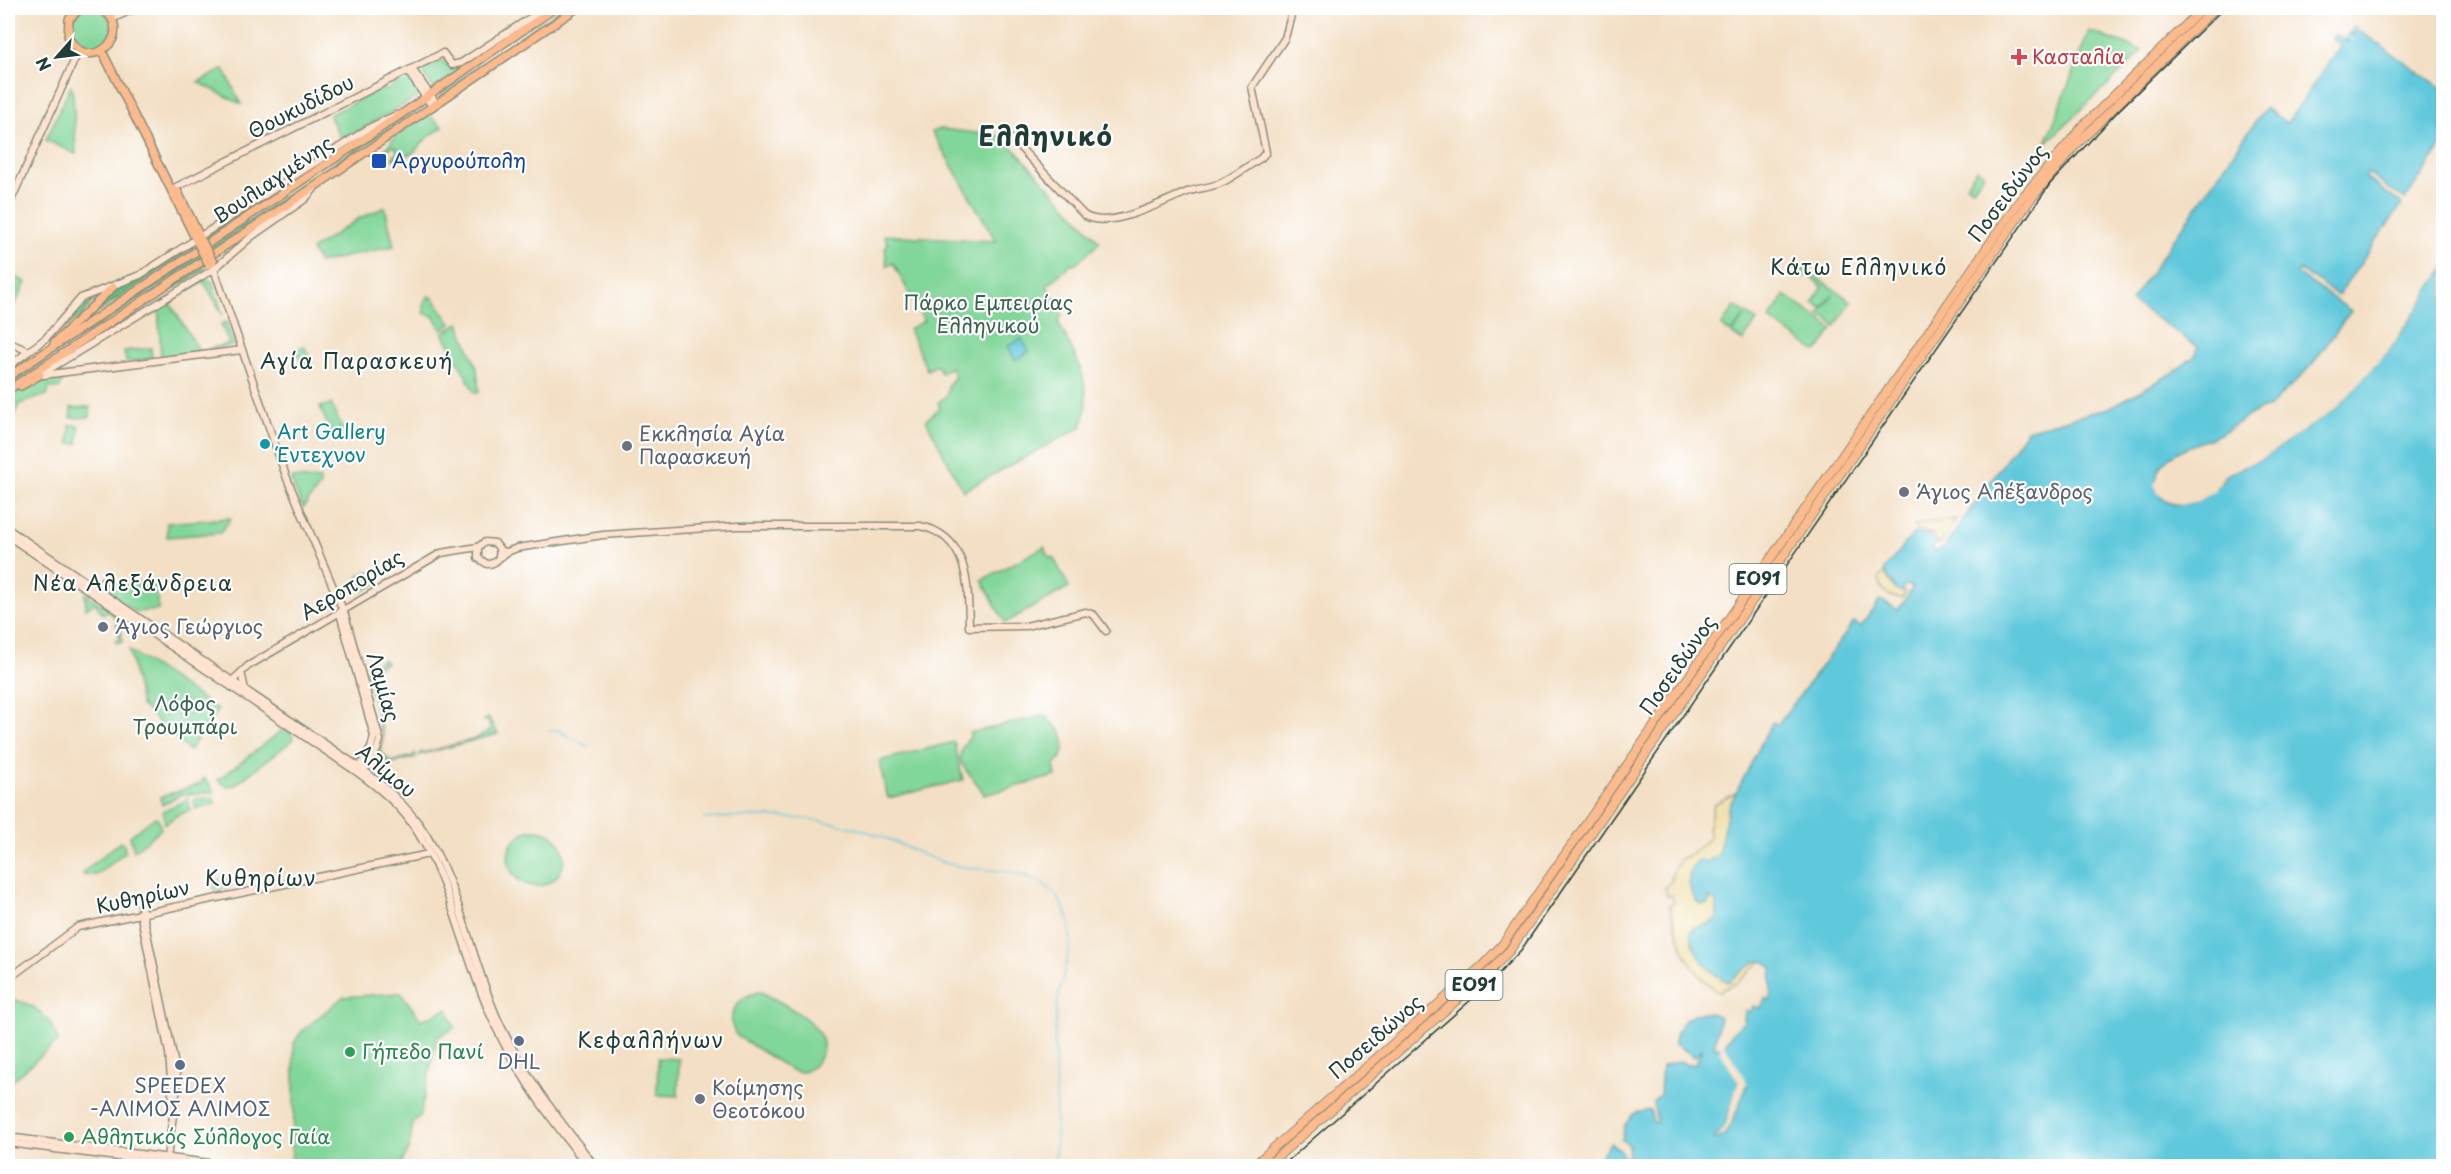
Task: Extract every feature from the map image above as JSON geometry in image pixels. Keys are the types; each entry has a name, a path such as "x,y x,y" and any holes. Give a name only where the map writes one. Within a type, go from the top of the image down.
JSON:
{"highway":[{"name":"Ποσειδώνος","path":"1253,1167 1489,960 1516,928 2029,187 2084,126 2203,8"},
{"name":"Ποσειδώνος","path":"1267,1167 1489,972 1524,933 2031,200 2076,145 2215,8"},
{"path":"1449,1008 1446,1003 1450,994"},
{"path":"1338,1092 1351,1093"}],"main road":[{"path":"81,8 70,16 67,28 68,38 79,50 88,53 102,51 114,36 112,19 101,8"},
{"name":"Βουλιαγμένης","path":"8,377 406,111 555,8"},
{"name":"Βουλιαγμένης","path":"8,391 577,8"},
{"path":"499,39 514,36"},
{"path":"102,51 212,265"},
{"path":"475,63 477,54"},
{"path":"50,349 60,336 113,287"},
{"path":"8,391 40,375"}],"street":[{"path":"112,19 136,8"},
{"path":"477,54 545,8"},
{"path":"1012,140 1084,215 1093,220 1116,218 1190,191 1220,183 1261,158 1266,152 1252,87 1285,38 1293,8"},
{"path":"8,207 79,50"},
{"name":"Θουκυδίδου","path":"172,189 443,53 453,65 477,54"},
{"path":"410,70 434,104"},
{"path":"8,367 49,334 81,298 140,275 369,128 406,111"},
{"name":"Βουλιαγμένης","path":"40,375 212,265 305,199 317,185"},
{"name":"Λαμίας","path":"212,265 286,476 342,610 379,737 378,748 360,771"},
{"path":"8,342 27,351"},
{"path":"40,375 242,350"},
{"path":"507,552 491,564 484,563 478,558 478,547 488,541 507,552 603,535 667,527 748,525 930,528 951,542 961,557 967,582 969,627 1026,626 1086,612 1094,615 1106,631"},
{"name":"Αλίμου","path":"8,529 221,674 233,686 247,692 348,760 406,816 429,854 482,994 503,1042 542,1106 588,1167"},
{"name":"Αλίμου","path":"8,536 360,771 403,804 427,837 450,887 493,1008 514,1052 542,1097 595,1167"},
{"name":"Αεροπορίας","path":"233,686 248,666 441,553 478,547"},
{"path":"498,560 499,549"},
{"path":"102,592 99,586 104,580"},
{"name":"Λαμίας","path":"342,610 341,617 374,736 368,754"},
{"path":"221,674 241,674 242,686 247,692"},
{"path":"348,760 359,760 368,754"},
{"path":"360,771 368,754"},
{"name":"Κυθηρίων","path":"8,976 72,930 142,913 429,854"},
{"path":"142,913 172,1075 165,1159"},
{"path":"8,1137 165,1159 189,1167"},
{"path":"8,1143 217,1165"}],"green space":[{"path":"91,8 106,14 112,29 106,44 91,50 76,44 70,29 76,14"},
{"path":"562,8 571,8 441,96 440,93"},
{"path":"2208,11 2074,142 2080,134"},
{"path":"2089,31 2143,51 2046,143"},
{"path":"441,60 461,70 434,89 420,69"},
{"path":"224,69 241,104 198,82"},
{"path":"403,77 407,77 419,94 417,97 342,141 330,117 331,114 381,89 388,90"},
{"path":"71,85 73,94 76,154 46,140"},
{"path":"422,104 423,106 212,250 210,246"},
{"path":"425,116 430,116 443,127 427,138 413,153 392,159 398,150 393,146 382,153 396,136"},
{"name":"Πάρκο Εμπειρίας Ελληνικού","path":"941,129 1002,136 1100,242 1047,286 1062,315 1058,322 1082,373 1086,399 1081,427 963,491 926,420 940,408 938,403 947,395 948,385 955,377 951,367 941,373 937,365 927,370 909,329 924,321 893,263 887,266 885,248 888,244 884,235 996,241 932,132"},
{"path":"334,154 206,240 205,236"},
{"path":"1977,169 1984,174 1973,189 1966,185"},
{"path":"385,207 394,246 319,263 311,250 358,219"},
{"path":"2001,233 1994,246 1859,441 1858,440"},
{"path":"191,245 196,247 69,332 115,290 140,278"},
{"path":"198,253 201,258 48,359 46,356"},
{"path":"205,265 204,270 163,295 164,292"},
{"path":"1804,268 1852,302 1835,326 1825,316 1823,318 1819,315 1833,294 1822,308 1813,302 1823,287 1806,274 1803,277 1800,274"},
{"path":"13,276 26,282 15,305 8,302 8,287"},
{"path":"203,278 212,281 223,315 204,282 173,298 172,296"},
{"path":"98,295 81,316 41,346 86,299"},
{"path":"1785,295 1833,329 1817,352 1769,319"},
{"path":"429,296 434,299 451,324 442,330 433,316 424,313 424,302"},
{"path":"168,300 200,352 161,357 158,305"},
{"path":"1735,306 1757,321 1743,341 1732,334 1744,316 1732,333 1721,326"},
{"path":"227,322 235,345 204,350 229,344 221,324"},
{"path":"459,323 477,368 479,393 475,393 443,333"},
{"path":"304,346 312,362 303,366 296,350"},
{"path":"151,348 152,359 126,362 124,351"},
{"path":"44,357 46,361 8,387 8,381"},
{"path":"66,375 59,389 50,387 47,395 19,404 15,414 8,410 8,398 10,400 13,398 12,395 22,389 24,391 36,382"},
{"path":"331,404 347,439 335,442 320,407"},
{"path":"90,407 90,417 71,418 71,408"},
{"path":"70,425 79,426 78,444 69,443"},
{"path":"293,478 320,480 320,486 303,508 291,480"},
{"path":"231,518 220,533 167,537 167,523"},
{"path":"1044,547 1050,558 1053,557 1069,587 1005,623 982,580"},
{"path":"369,571 376,585 363,591 359,576"},
{"path":"156,581 158,610 136,612 103,590 110,584"},
{"path":"85,593 117,615 123,642 116,643 115,640 120,639 115,617 107,611 103,614 95,603 86,609"},
{"name":"Λόφος Τρουμπάρι","path":"129,650 218,710 189,751 141,705"},
{"path":"383,659 386,663 368,670 383,735 382,753 391,762 413,756 415,753 416,757 387,765 377,759 382,738 366,669"},
{"path":"1047,715 1060,731 1064,741 1061,757 1054,766 1056,776 984,795 961,761 963,746 971,736 969,733"},
{"path":"488,717 498,734 419,755 421,752 475,739 489,731 490,726 487,720 482,721"},
{"path":"284,729 292,734 293,740 235,785 228,787 218,780"},
{"path":"954,742 963,780 888,798 879,761"},
{"path":"204,778 215,792 180,795 162,805 160,797 200,784"},
{"path":"214,797 215,804 195,809 194,800"},
{"path":"188,799 190,811 179,814 165,824 163,811"},
{"path":"155,817 158,818 161,829 134,851 130,836"},
{"path":"536,830 547,832 556,838 562,847 564,858 562,869 556,878 547,884 536,886 525,884 516,878 510,869 508,858 510,847 516,838 525,832"},
{"path":"120,842 124,844 125,852 96,875 83,875 83,872"},
{"path":"229,877 231,887 214,891 212,881"},
{"path":"761,992 797,1012 818,1032 823,1042 822,1054 808,1070 800,1072 791,1070 737,1036 732,1021 736,1007 746,997"},
{"path":"401,993 421,1020 447,1009 455,1028 437,1037 420,1116 413,1123 409,1148 400,1166 291,1166 294,1043 302,1031 343,997"},
{"path":"8,999 25,1003 40,1012 51,1024 58,1041 8,1084"},
{"path":"1441,1006 1443,1008 1352,1088 1351,1086"},
{"path":"658,1058 679,1059 678,1096 657,1095"}],"sand":[{"path":"1956,519 1940,544 1932,533 1915,529 1915,525"},
{"path":"1884,572 1895,590 1906,592 1902,598 1893,597 1883,590 1879,578"},
{"path":"1736,793 1728,810 1718,856 1691,870 1690,887 1708,901 1709,898 1716,901 1717,919 1704,926 1693,928 1692,944 1699,956 1761,961 1738,982 1718,992 1697,973 1690,963 1669,905 1674,903 1672,895 1667,896 1665,888 1673,878 1670,877 1680,859 1691,854 1710,837 1708,829 1714,804"}],"water":[{"path":"2354,27 2443,89 2443,144 2405,200 2367,173 2364,177 2402,204 2338,296 2300,270 2297,273 2351,311 2311,366 2268,408 2251,414 2220,434 2181,450 2165,461 2157,475 2157,489 2163,498 2171,503 2195,502 2207,496 2224,476 2265,457 2338,407 2390,349 2443,270 2443,1166 1593,1166 1610,1143 1621,1151 1623,1158 1628,1156 1629,1145 1622,1140 1625,1125 1634,1113 1650,1110 1653,1122 1657,1123 1653,1102 1660,1095 1662,1066 1681,1061 1687,1065 1696,1064 1702,1048 1695,1057 1675,1044 1679,1028 1690,1017 1704,1013 1720,1017 1714,1047 1719,1047 1738,1082 1726,1124 1714,1139 1726,1133 1747,1086 1725,1045 1732,1033 1744,1022 1745,1010 1750,1012 1753,1006 1761,1008 1765,998 1770,1000 1772,968 1766,962 1756,961 1728,982 1708,968 1698,954 1691,932 1695,927 1704,926 1717,919 1716,901 1709,898 1709,903 1703,905 1696,901 1689,885 1689,879 1692,868 1700,860 1707,862 1718,856 1728,809 1773,722 1778,725 1854,622 1861,626 1880,600 1898,610 1913,588 1908,585 1904,586 1903,592 1897,591 1884,570 1914,533 1929,534 1938,544 1932,548 1934,552 1944,547 2027,430 2109,408 2171,374 2195,356 2198,347 2131,301 2265,108 2287,123 2341,45 2332,38 2335,34 2349,44 2345,38 2349,33 2355,36 2351,31"},
{"path":"1022,339 1029,352 1015,360 1008,346"}],"pier":[{"path":"2444,267 2390,349 2338,407 2265,457 2224,475 2215,491 2199,501 2181,505 2159,495 2154,484 2158,479 2158,488 2169,498 2182,502 2198,499 2213,489 2223,473 2264,454 2336,405 2387,347"},
{"path":"1725,1045 1747,1083 1729,1127 1714,1140 1726,1124 1738,1082 1719,1050"}],"waterway":[{"path":"549,731 557,730 588,746"},
{"path":"703,819 787,818 848,826 879,835 949,864 1029,877 1043,884 1055,895 1069,920 1070,942 1056,1015 1054,1166"}],"tram line":[{"path":"1282,1166 1489,984 1521,950 2050,184 2119,110 2224,8"}],"place":[{"name":"Κασταλία","path":"2019,57"},
{"name":"Αργυρούπολη","path":"379,161"},
{"name":"Art Gallery Έντεχνον","path":"265,444"},
{"name":"Εκκλησία Αγία Παρασκευή","path":"627,446"},
{"name":"Άγιος Αλέξανδρος","path":"1904,492"},
{"name":"Άγιος Γεώργιος","path":"103,627"},
{"name":"DHL","path":"519,1041"},
{"name":"Γήπεδο Πανί","path":"350,1052"},
{"name":"SPEEDEX -ΑΛΙΜΟΣ ΑΛΙΜΟΣ","path":"180,1065"},
{"name":"Κοίμησης Θεοτόκου","path":"700,1099"},
{"name":"Αθλητικός Σύλλογος Γαία","path":"69,1137"}],"district":[{"name":"Ελληνικό","path":"1046,137"},
{"name":"Κάτω Ελληνικό","path":"1859,268"},
{"name":"Αγία Παρασκευή","path":"357,362"},
{"name":"Νέα Αλεξάνδρεια","path":"133,584"},
{"name":"Κυθηρίων","path":"261,879"},
{"name":"Κεφαλλήνων","path":"651,1041"}]}
